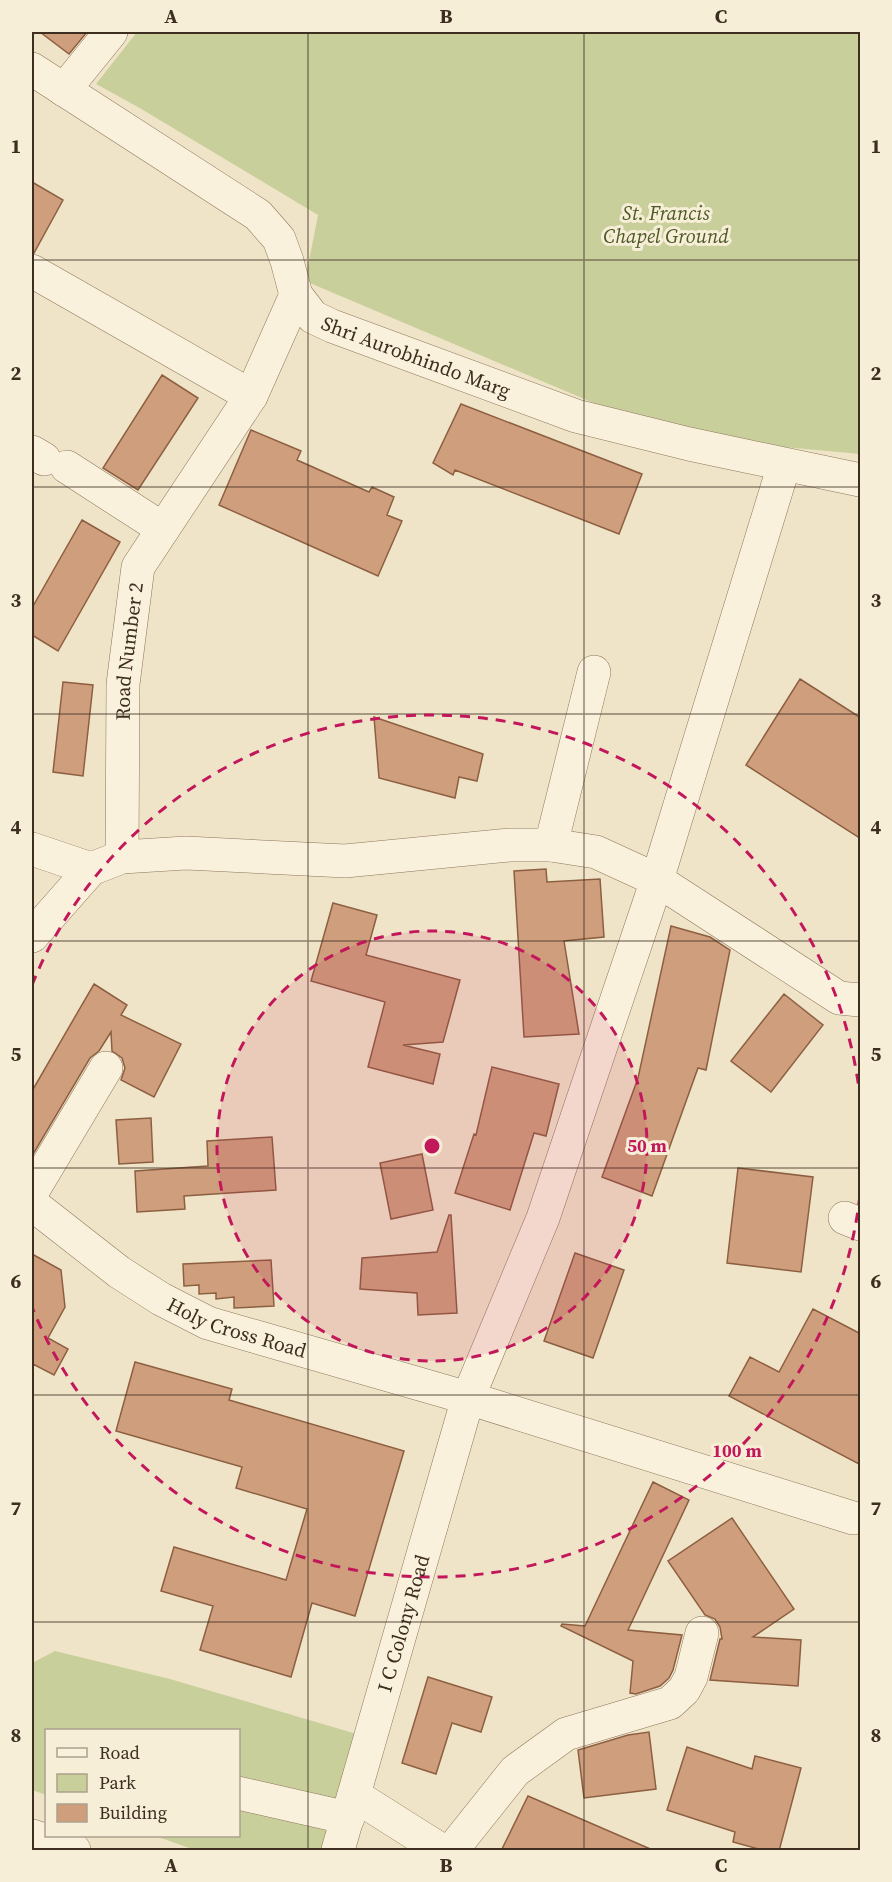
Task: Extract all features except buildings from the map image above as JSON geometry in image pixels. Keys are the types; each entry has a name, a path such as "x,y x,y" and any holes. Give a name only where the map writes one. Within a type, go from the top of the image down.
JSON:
{"street":[{"path":"64,90 111,32"},
{"name":"Shri Aurobhindo Marg","path":"32,69 258,216 279,239 296,295 313,317 576,416 689,444 861,480"},
{"path":"32,271 251,396"},
{"name":"Road Number 2","path":"122,857 123,684 138,567 251,396 296,295"},
{"path":"47,460 163,529"},
{"name":"I C Colony Road","path":"338,1851 468,1398 543,1218 657,880 784,465"},
{"path":"551,845 594,672"},
{"path":"33,932 91,868 122,857 186,853 345,861 510,845 551,845 596,852 657,880 839,998 861,1000"},
{"path":"32,849 91,868"},
{"path":"32,1192 106,1068"},
{"name":"Holy Cross Road","path":"32,1204 119,1272 160,1299 208,1323 468,1398 853,1518"},
{"path":"452,1851 514,1771 566,1734 670,1703 684,1690 691,1677 702,1633"},
{"path":"240,1793 351,1806 441,1851"},
{"path":"32,1836 74,1851"}],"green space":[{"name":"St. Francis Chapel Ground","path":"137,32 860,32 860,454 674,437 305,281 318,215 96,84"},
{"path":"55,1651 170,1679 360,1735 323,1850 195,1850 158,1837 240,1837 240,1729 45,1729 45,1795 32,1790 32,1663"}]}
